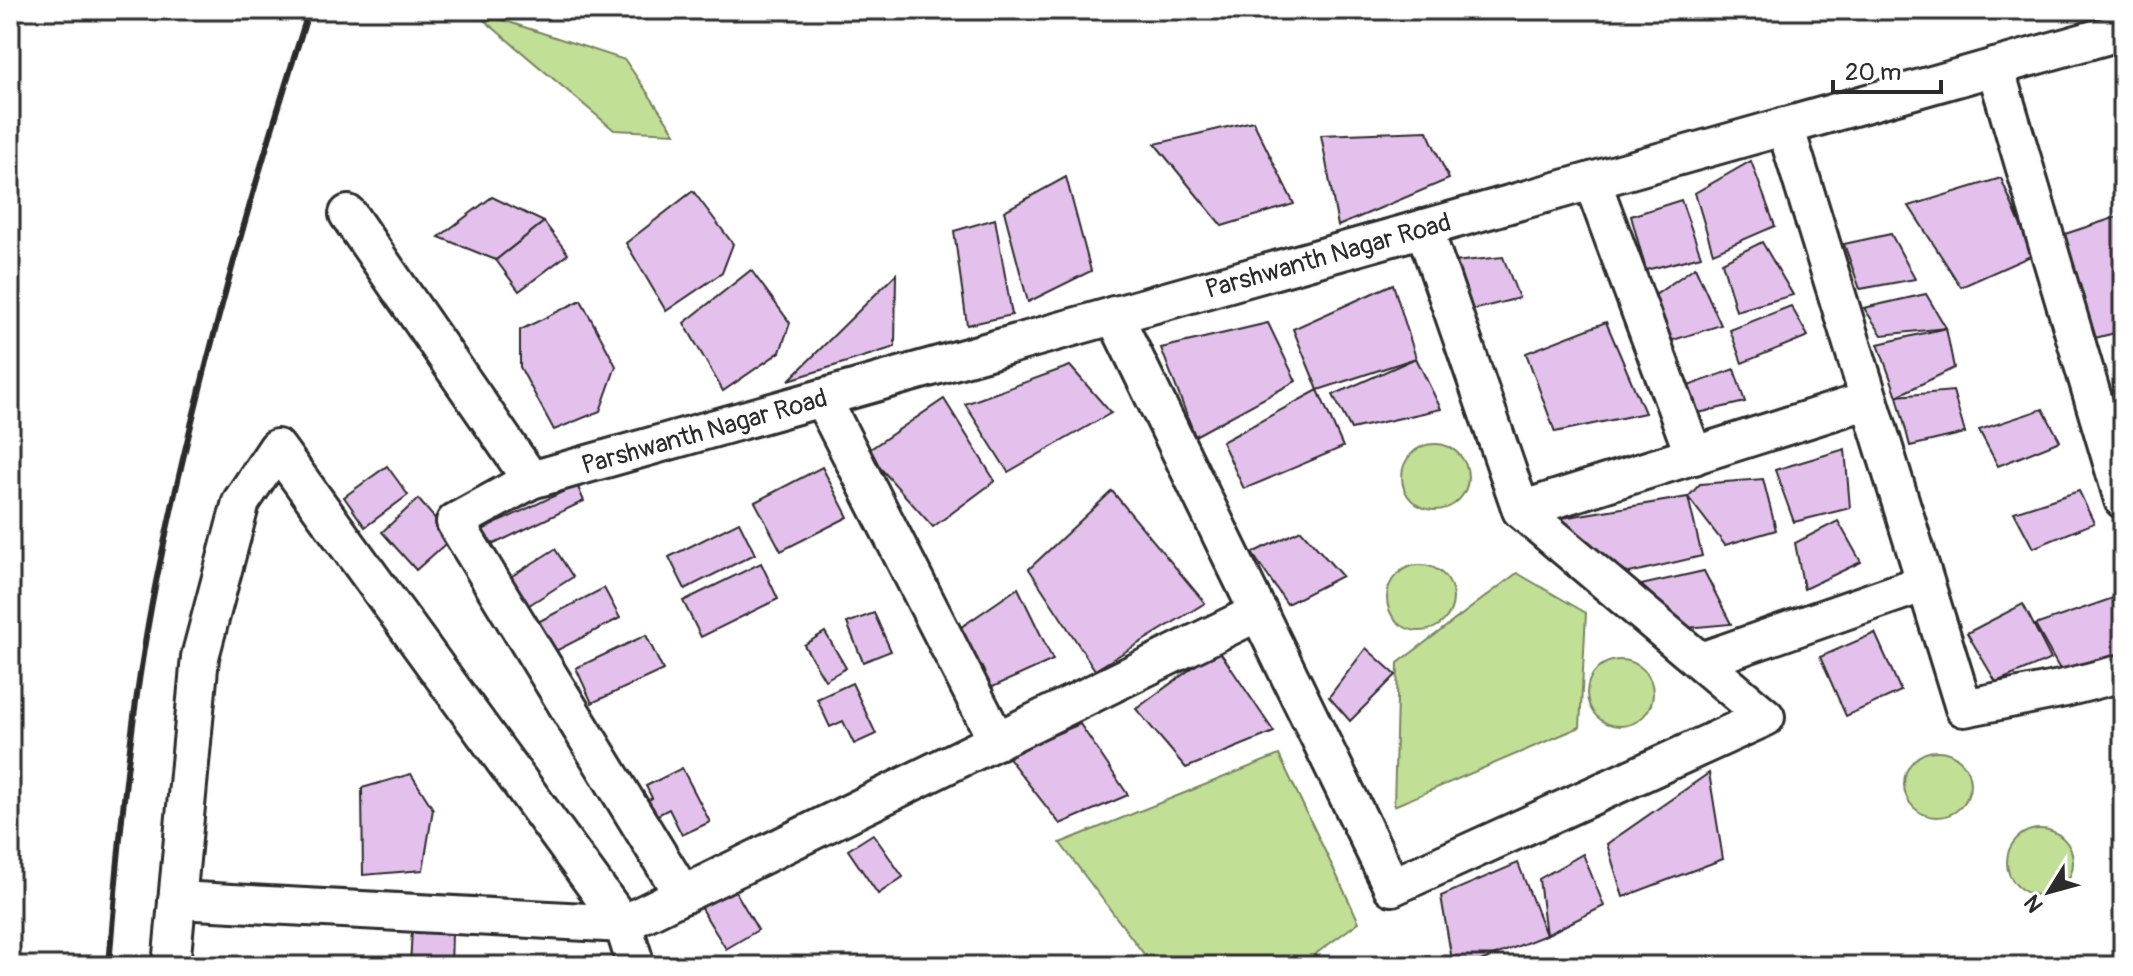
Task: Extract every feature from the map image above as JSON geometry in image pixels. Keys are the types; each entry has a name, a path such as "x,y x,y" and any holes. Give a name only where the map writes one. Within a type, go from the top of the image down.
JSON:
{"street":[{"name":"Parshwanth Nagar Road","path":"683,895 455,522 531,480 2123,31"},
{"path":"1995,67 2123,500"},
{"path":"1785,126 1964,708 2123,673"},
{"path":"1592,181 1694,456"},
{"path":"348,214 531,480"},
{"path":"1114,315 1392,887 1766,717 1521,510 1424,228"},
{"path":"822,398 997,741"},
{"path":"1521,510 1869,400"},
{"path":"171,966 200,657 241,502 277,448 623,924 636,966"},
{"path":"1701,661 1925,583"},
{"path":"177,900 623,924 1259,612"}],"green space":[{"path":"472,10 625,60 675,133 614,130"},
{"path":"1428,444 1442,444 1454,449 1463,458 1468,477 1466,490 1459,501 1442,510 1428,510 1416,505 1407,496 1402,484 1402,470 1407,458 1416,449"},
{"path":"1413,565 1427,565 1439,570 1448,579 1453,598 1451,611 1444,622 1427,631 1413,631 1401,626 1392,617 1387,605 1387,591 1392,579 1401,570"},
{"path":"1517,573 1586,613 1580,727 1394,806 1398,663"},
{"path":"1613,660 1627,660 1639,665 1648,674 1653,693 1651,706 1644,717 1627,726 1613,726 1601,721 1592,712 1587,700 1587,686 1592,674 1601,665"},
{"path":"1943,751 1961,760 1968,771 1968,797 1961,808 1950,815 1931,817 1913,808 1906,797 1904,778 1913,760 1924,753"},
{"path":"1279,755 1359,922 1299,966 1153,966 1060,843"},
{"path":"2033,829 2047,829 2059,834 2068,843 2073,862 2071,875 2064,886 2047,895 2033,895 2021,890 2012,881 2007,869 2007,855 2012,843 2021,834"}],"building":[{"path":"1253,121 1294,204 1222,226 1155,144"},
{"path":"1427,131 1449,179 1338,226 1321,135"},
{"path":"1751,161 1775,226 1713,253 1695,193"},
{"path":"1066,177 1091,271 1028,302 1004,211"},
{"path":"2001,178 2033,255 1961,287 1909,206"},
{"path":"693,191 733,244 722,273 666,311 626,243"},
{"path":"492,197 544,222 496,260 439,237"},
{"path":"1681,200 1701,256 1646,270 1631,216"},
{"path":"2123,215 2123,331 2095,338 2062,235"},
{"path":"995,219 1012,315 967,325 954,231"},
{"path":"544,222 568,254 519,291 496,260"},
{"path":"1891,234 1915,279 1860,289 1844,244"},
{"path":"1762,242 1793,295 1736,311 1722,262"},
{"path":"1503,257 1519,298 1464,312 1454,262"},
{"path":"1695,267 1721,325 1664,343 1651,298"},
{"path":"751,270 790,323 780,352 723,391 684,323"},
{"path":"896,274 895,347 789,380"},
{"path":"1393,284 1416,358 1318,390 1293,329"},
{"path":"1926,294 1946,328 1882,335 1864,308"},
{"path":"581,300 616,366 600,411 554,430 520,367 520,330"},
{"path":"1791,306 1808,336 1742,363 1730,330"},
{"path":"1606,322 1645,413 1555,432 1526,353"},
{"path":"1268,323 1296,381 1195,436 1161,348"},
{"path":"1946,328 1954,368 1897,396 1878,344"},
{"path":"1416,358 1441,409 1351,429 1333,395"},
{"path":"1070,366 1111,413 1008,472 965,404"},
{"path":"1734,369 1745,402 1694,414 1683,388"},
{"path":"1318,390 1343,447 1244,489 1222,442"},
{"path":"1953,391 1965,433 1910,446 1897,396"},
{"path":"944,399 995,481 933,527 866,452"},
{"path":"2043,409 2060,441 1998,466 1979,430"},
{"path":"1845,449 1850,508 1794,522 1775,470"},
{"path":"387,466 408,495 365,527 344,497"},
{"path":"822,467 848,517 781,551 755,502"},
{"path":"1763,479 1776,530 1725,545 1688,497 1700,484"},
{"path":"577,485 584,501 494,544 480,531"},
{"path":"1112,491 1205,603 1095,670 1029,569"},
{"path":"2079,491 2094,523 2033,548 2014,512"},
{"path":"1688,497 1702,556 1621,575 1556,519"},
{"path":"418,499 452,538 416,570 382,532"},
{"path":"1838,521 1861,562 1804,589 1795,543"},
{"path":"739,522 755,554 685,589 669,557"},
{"path":"1301,530 1342,576 1287,604 1252,553"},
{"path":"555,549 573,577 523,609 504,581"},
{"path":"761,563 778,599 701,637 683,601"},
{"path":"1704,571 1731,624 1686,628 1641,585"},
{"path":"604,588 620,618 550,654 534,624"},
{"path":"1018,588 1053,660 986,690 954,632"},
{"path":"2116,597 2123,615 2123,663 2063,675 2035,625"},
{"path":"2023,604 2051,659 1996,682 1967,633"},
{"path":"874,613 891,651 863,662 847,623"},
{"path":"825,632 846,668 825,680 804,645"},
{"path":"1875,633 1901,691 1846,716 1820,657"},
{"path":"646,635 663,670 592,703 576,668"},
{"path":"1366,648 1396,675 1350,721 1329,697"},
{"path":"1218,649 1274,732 1186,768 1136,709"},
{"path":"852,683 876,734 854,744 843,721 830,727 817,699"},
{"path":"1080,724 1128,795 1060,824 1006,755"},
{"path":"682,768 710,822 682,835 669,809 646,821 638,806 652,798 646,786"},
{"path":"1709,773 1723,859 1623,897 1607,844"},
{"path":"411,774 433,809 423,870 363,875 362,788"},
{"path":"873,834 903,877 878,894 848,850"},
{"path":"1583,854 1604,906 1546,935 1539,879"},
{"path":"1518,863 1546,935 1468,966 1453,966 1441,896"},
{"path":"730,882 758,930 726,949 697,902"},
{"path":"412,929 452,932 451,966 410,966"}],"railway":[{"path":"109,966 127,773 140,677 171,510 225,294 309,10"}]}
